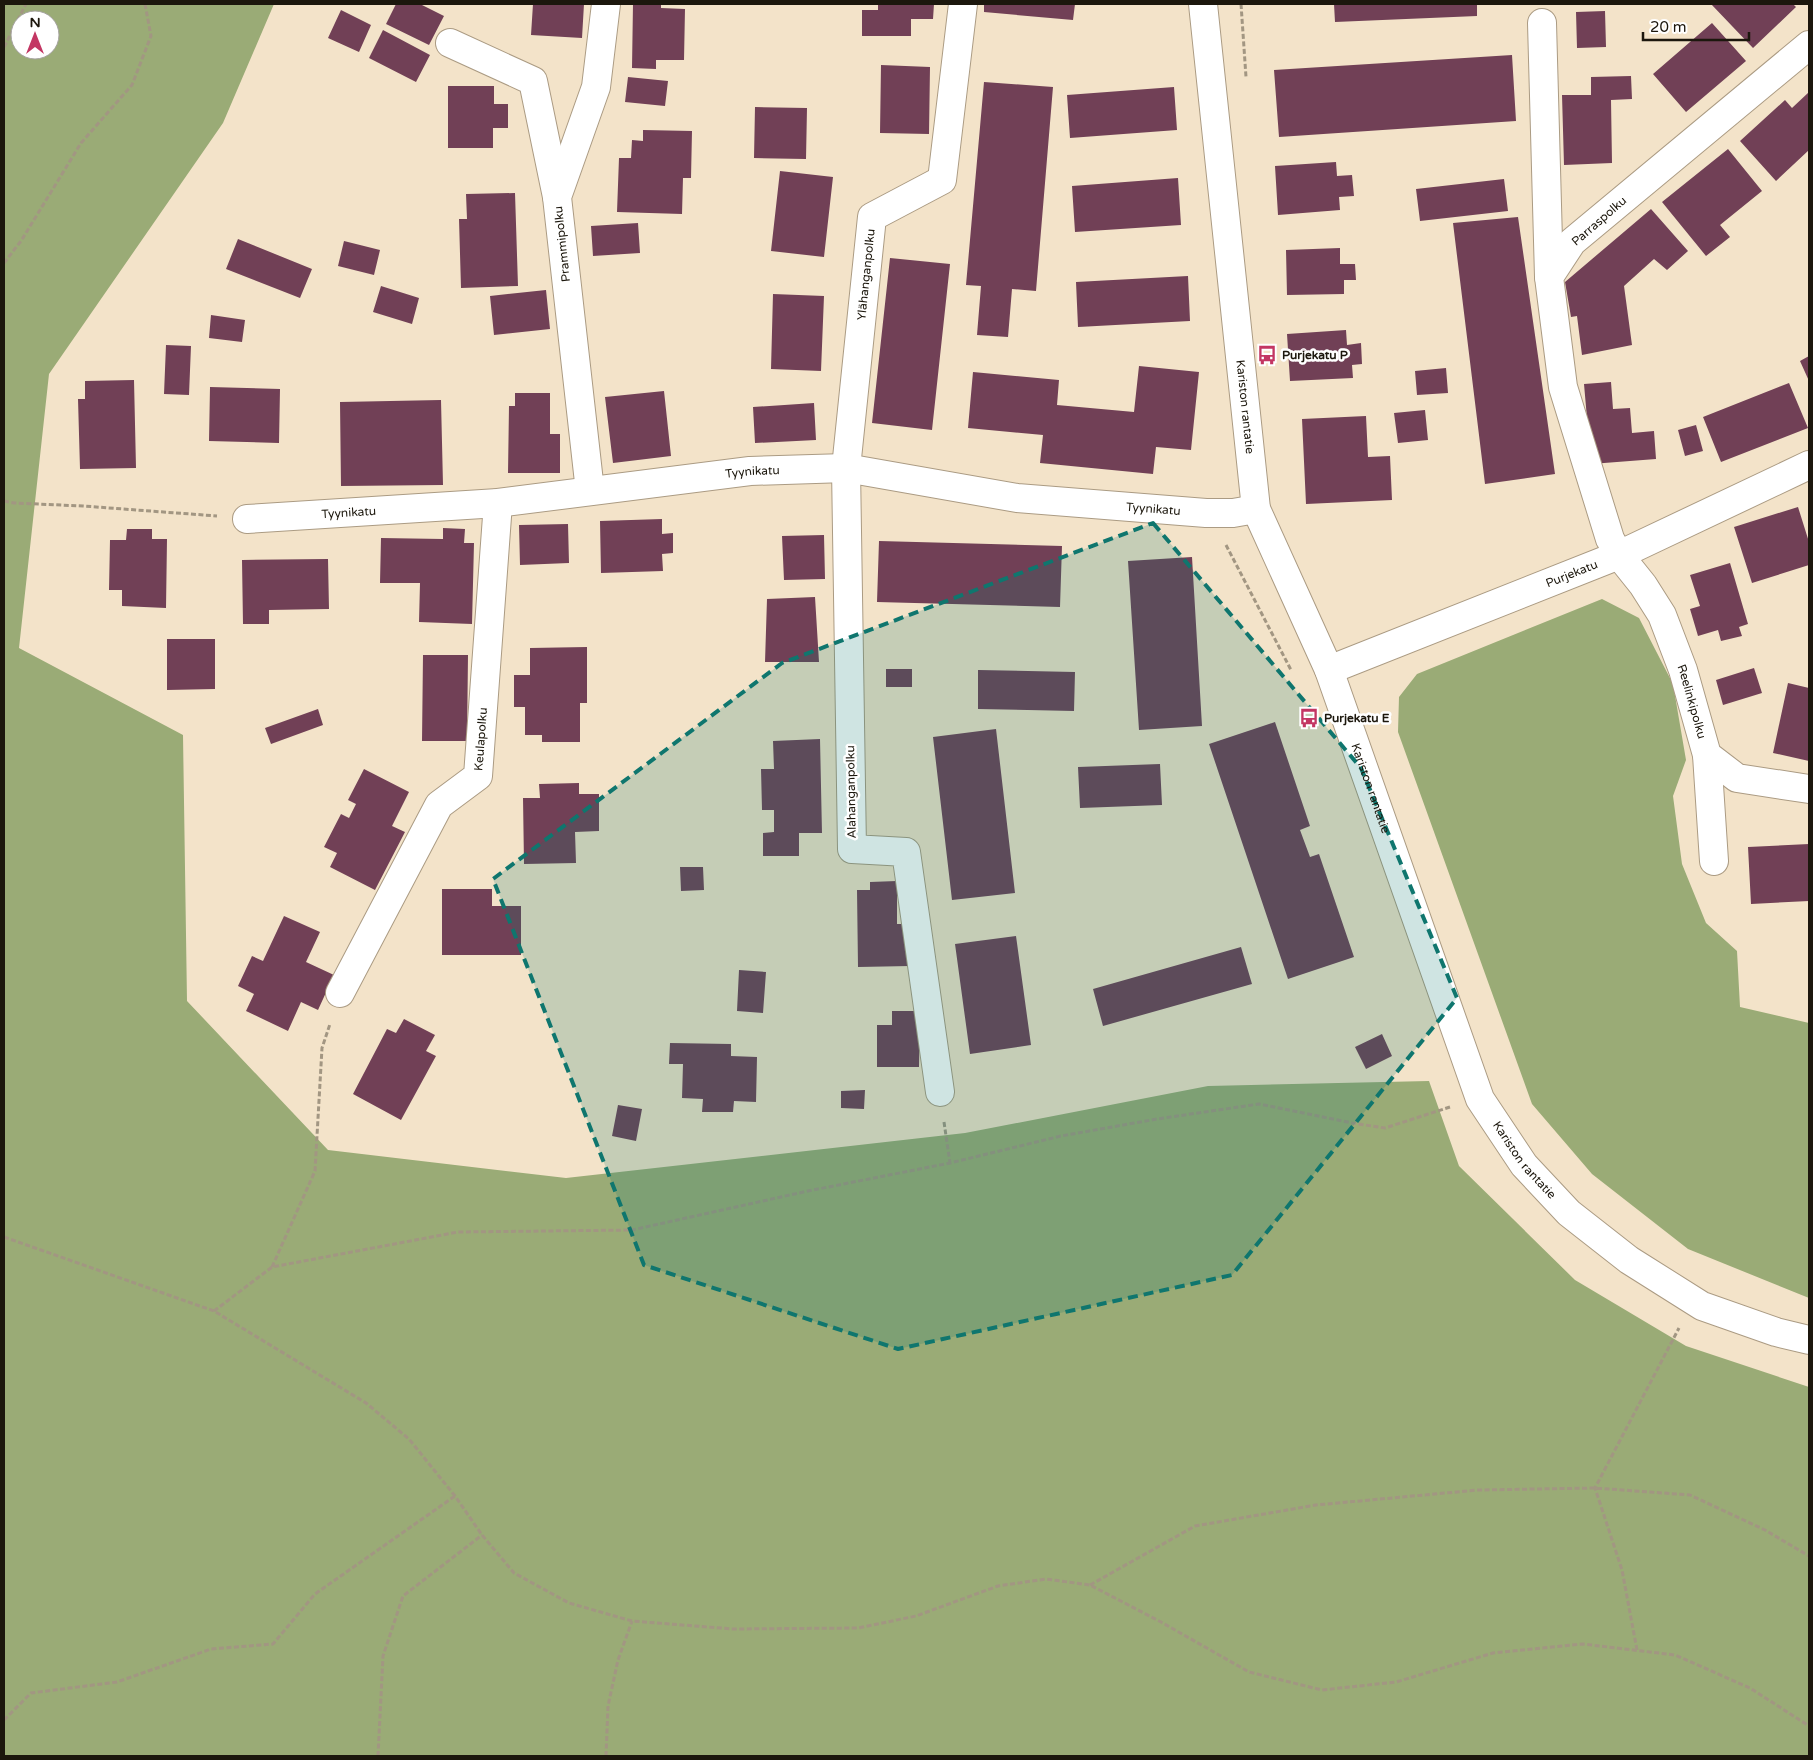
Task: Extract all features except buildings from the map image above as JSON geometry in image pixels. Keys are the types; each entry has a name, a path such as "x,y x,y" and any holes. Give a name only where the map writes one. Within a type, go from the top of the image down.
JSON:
{"street":[{"name":"Prammipolku","path":"590,491 557,197 596,88 606,4"},
{"name":"Ylähanganpolku","path":"846,468 872,217 942,180 963,4"},
{"name":"Kariston rantatie","path":"1203,4 1256,509 1329,670 1480,1099 1524,1165 1569,1213 1629,1260 1702,1306 1776,1332 1809,1340"},
{"path":"1542,23 1549,278 1563,387 1610,539 1619,555"},
{"path":"450,43 533,81 557,197"},
{"name":"Parraspolku","path":"1549,278 1572,242 1809,45"},
{"name":"Purjekatu","path":"1329,670 1619,555 1809,465"},
{"name":"Tyynikatu","path":"247,519 498,503 750,471 846,468 1017,498 1206,513 1233,513 1256,509"},
{"name":"Alahanganpolku","path":"846,468 852,849 906,852 940,1092"},
{"name":"Keulapolku","path":"340,993 439,805 478,776 498,503"},
{"name":"Reelinkipolku","path":"1619,555 1643,585 1662,615 1683,670 1708,755 1737,778 1809,789"},
{"path":"1708,755 1714,861"}],"path":[{"path":"4,47 26,4"},
{"path":"4,263 21,241 81,143 132,85 151,36 145,4"},
{"path":"1241,4 1246,83"},
{"path":"4,501 247,519"},
{"path":"272,1267 315,1171 322,1048 340,993"},
{"path":"940,1092 950,1163"},
{"path":"214,1311 272,1267 458,1232 632,1230 808,1191 950,1163 1062,1136 1157,1119 1259,1104 1386,1128 1451,1107"},
{"path":"4,1237 214,1311 366,1403 409,1439 455,1496 482,1535 514,1573 569,1603 632,1621 733,1629 858,1628 916,1616 998,1586 1046,1579 1090,1585 1161,1622 1249,1672 1322,1690 1396,1682 1493,1653 1583,1644 1675,1654 1750,1688 1809,1726"},
{"path":"1637,1650 1622,1570 1595,1488 1681,1323"},
{"path":"1090,1585 1195,1526 1316,1505 1478,1490 1595,1488 1690,1495 1766,1530 1809,1556"},
{"path":"4,1720 31,1693 116,1682 211,1649 273,1644 315,1594 455,1496"},
{"path":"378,1756 383,1656 403,1596 482,1535"},
{"path":"606,1756 608,1706 618,1660 632,1621"}],"highlighted area":[{"path":"1153,523 1361,768 1457,998 1232,1275 898,1349 644,1265 493,879 782,663"}],"green space":[{"path":"4,4 274,4 223,123 49,374 19,648 183,735 187,1001 328,1150 566,1178 965,1133 1208,1086 1429,1081 1459,1166 1575,1280 1686,1346 1809,1387 1809,1756 4,1756"},
{"path":"1602,599 1639,618 1673,684 1686,760 1673,796 1682,864 1706,923 1737,951 1740,1007 1809,1023 1809,1298 1688,1249 1592,1174 1532,1104 1398,732 1399,697 1417,674"}],"place":[{"name":"Purjekatu P","path":"1267,355"},
{"name":"Purjekatu E","path":"1309,718"}]}
